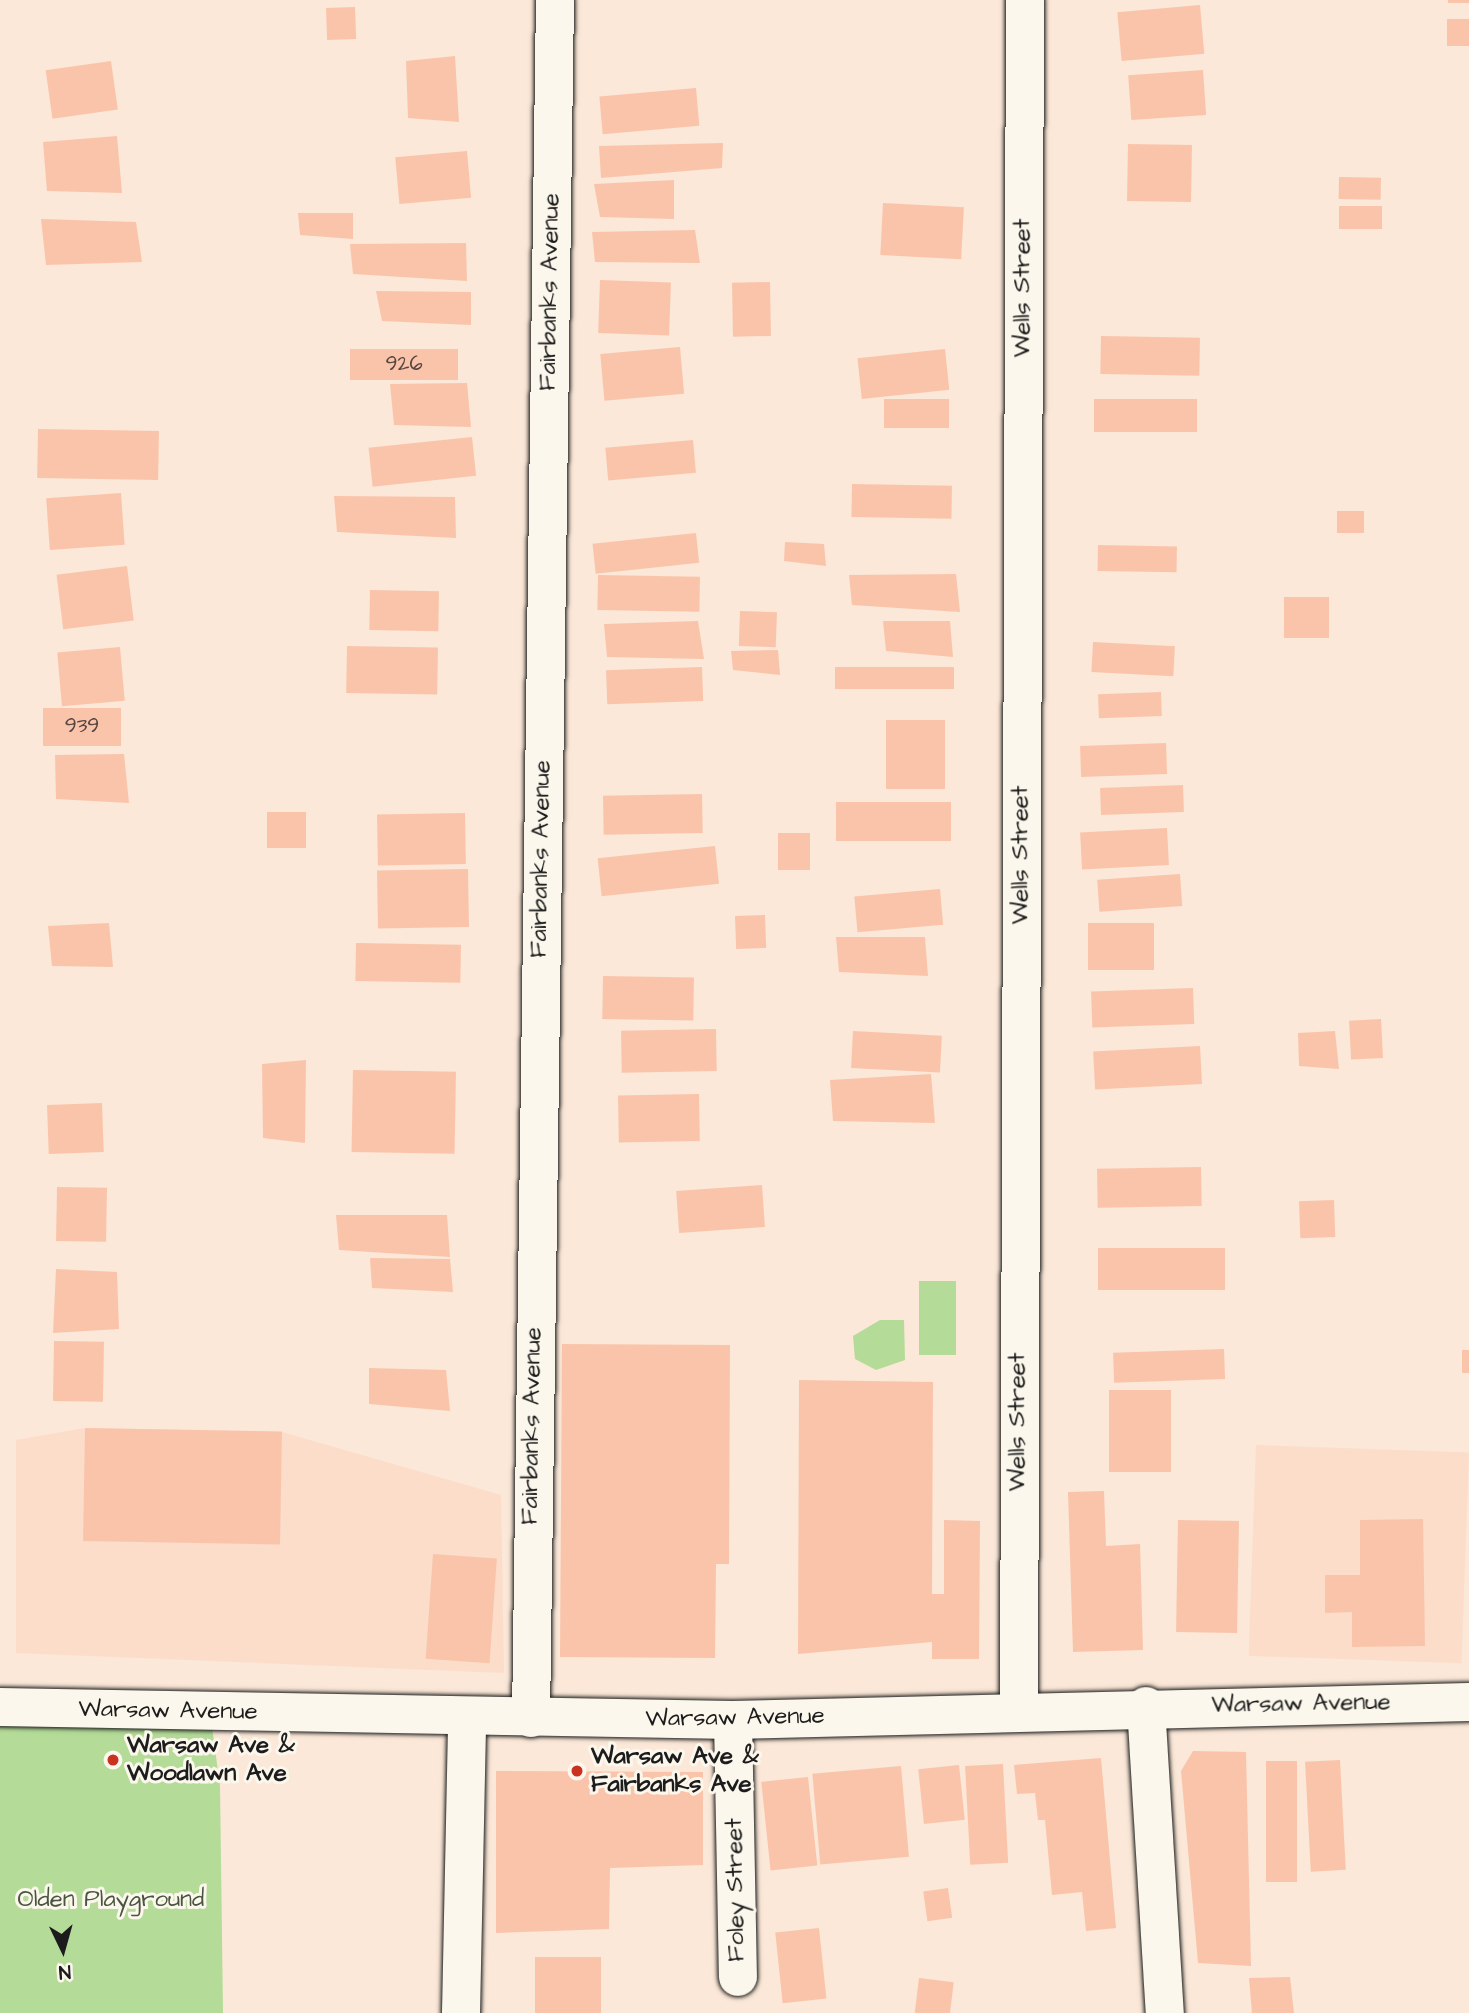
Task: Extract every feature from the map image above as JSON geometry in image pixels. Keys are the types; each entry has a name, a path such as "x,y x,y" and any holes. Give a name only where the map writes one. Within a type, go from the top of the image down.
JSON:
{"street":[{"name":"Fairbanks Avenue","path":"531,1718 555,0"},
{"name":"Wells Street","path":"1019,1710 1025,0"},
{"name":"Warsaw Avenue","path":"0,1707 733,1720 1146,1706 1469,1702"},
{"path":"1146,1706 1165,2013"},
{"path":"461,2013 467,1717"},
{"name":"Foley Street","path":"733,1720 738,1977"}],"shaded area":[{"path":"85,1428 282,1432 501,1495 504,1673 16,1653 16,1440"},
{"path":"1256,1445 1469,1452 1462,1663 1249,1656"}],"green space":[{"path":"919,1281 956,1281 956,1355 919,1355"},
{"path":"880,1320 904,1320 905,1360 876,1370 855,1359 853,1336"},
{"name":"Olden Playground","path":"0,1707 210,1712 220,1786 223,2013 0,2013"}],"building":[{"path":"1448,0 1469,0 1469,3 1448,3"},
{"path":"1200,5 1204,54 1122,61 1117,12"},
{"path":"355,7 356,39 327,40 326,8"},
{"path":"1447,19 1469,19 1469,46 1447,46"},
{"path":"455,56 459,122 408,118 406,61"},
{"path":"111,61 118,110 52,119 46,70"},
{"path":"1203,70 1206,115 1131,120 1128,75"},
{"path":"696,88 699,126 603,134 599,96"},
{"path":"117,136 122,193 47,191 43,142"},
{"path":"723,143 722,168 601,178 599,146"},
{"path":"1128,144 1192,145 1191,202 1127,201"},
{"path":"467,151 471,198 399,204 395,157"},
{"path":"1339,177 1381,178 1381,200 1339,199"},
{"path":"674,180 674,219 600,217 594,184"},
{"path":"883,203 964,207 961,259 880,255"},
{"path":"1339,206 1382,206 1382,229 1339,229"},
{"path":"298,213 353,213 353,239 300,235"},
{"path":"41,219 136,222 142,262 46,265"},
{"path":"695,230 700,263 595,262 592,232"},
{"path":"466,243 467,281 353,274 350,244"},
{"path":"600,280 671,282 669,335 598,333"},
{"path":"770,282 771,336 733,337 732,283"},
{"path":"376,291 471,292 471,325 382,321"},
{"path":"1101,336 1200,338 1199,376 1100,374"},
{"path":"680,347 684,394 604,401 600,354"},
{"path":"350,349 458,349 458,380 350,380"},
{"path":"945,349 949,390 862,399 857,358"},
{"path":"467,383 471,427 394,425 390,384"},
{"path":"884,399 949,399 949,428 884,428"},
{"path":"1094,399 1197,399 1197,432 1094,432"},
{"path":"38,429 159,431 158,480 37,478"},
{"path":"472,437 476,476 373,487 369,448"},
{"path":"693,440 696,473 608,481 605,448"},
{"path":"852,484 952,486 951,519 851,517"},
{"path":"121,493 125,545 50,550 46,498"},
{"path":"334,496 455,497 456,538 337,532"},
{"path":"1337,511 1364,511 1364,533 1337,533"},
{"path":"696,533 699,563 596,574 593,544"},
{"path":"785,542 824,544 826,566 784,561"},
{"path":"1098,545 1177,546 1177,572 1098,571"},
{"path":"127,566 134,621 63,629 57,575"},
{"path":"956,574 960,612 852,605 849,575"},
{"path":"598,575 700,577 699,612 597,610"},
{"path":"370,590 439,591 438,631 369,630"},
{"path":"1284,597 1329,597 1329,638 1284,638"},
{"path":"740,611 777,612 776,647 739,646"},
{"path":"698,621 704,659 607,657 604,624"},
{"path":"883,621 950,621 953,657 886,651"},
{"path":"1093,642 1175,646 1173,676 1091,672"},
{"path":"347,646 438,648 437,695 346,693"},
{"path":"120,647 125,701 62,706 57,652"},
{"path":"778,650 780,675 733,670 731,651"},
{"path":"702,667 703,701 607,704 606,670"},
{"path":"835,667 954,667 954,689 835,689"},
{"path":"1161,692 1162,716 1099,718 1098,694"},
{"path":"43,708 121,708 121,746 43,746"},
{"path":"886,720 945,720 945,789 886,789"},
{"path":"1166,743 1167,774 1081,777 1080,746"},
{"path":"124,754 129,803 56,799 55,755"},
{"path":"1183,785 1184,812 1101,815 1100,788"},
{"path":"702,794 703,833 604,835 603,796"},
{"path":"836,802 951,802 951,841 836,841"},
{"path":"267,812 306,812 306,848 267,848"},
{"path":"465,813 466,864 378,866 377,815"},
{"path":"1167,828 1169,865 1082,870 1080,833"},
{"path":"778,833 810,833 810,870 778,870"},
{"path":"715,846 719,884 602,896 598,858"},
{"path":"468,869 469,927 378,929 377,871"},
{"path":"1180,874 1182,906 1099,912 1097,880"},
{"path":"940,889 943,925 857,932 854,896"},
{"path":"765,915 766,948 736,949 735,916"},
{"path":"109,923 113,967 52,966 48,926"},
{"path":"1088,923 1154,923 1154,970 1088,970"},
{"path":"836,937 925,937 928,976 839,972"},
{"path":"356,943 461,945 460,983 355,981"},
{"path":"603,976 694,978 693,1021 602,1019"},
{"path":"1193,988 1194,1024 1092,1028 1091,992"},
{"path":"1381,1019 1383,1058 1351,1060 1349,1021"},
{"path":"716,1029 717,1071 622,1073 621,1031"},
{"path":"853,1031 942,1036 940,1073 851,1068"},
{"path":"1335,1031 1339,1069 1299,1066 1298,1033"},
{"path":"1200,1046 1202,1084 1095,1090 1093,1052"},
{"path":"306,1060 305,1143 263,1138 262,1064"},
{"path":"353,1070 456,1072 455,1154 352,1152"},
{"path":"931,1074 935,1123 833,1121 830,1080"},
{"path":"699,1094 700,1141 619,1142 618,1095"},
{"path":"102,1103 104,1152 49,1154 47,1105"},
{"path":"1201,1167 1202,1206 1098,1208 1097,1169"},
{"path":"762,1185 765,1227 679,1233 676,1191"},
{"path":"57,1187 107,1188 106,1242 56,1241"},
{"path":"1334,1200 1335,1237 1300,1238 1299,1201"},
{"path":"336,1215 447,1215 450,1257 339,1250"},
{"path":"1098,1248 1225,1248 1225,1290 1098,1290"},
{"path":"370,1258 450,1259 453,1292 372,1288"},
{"path":"56,1269 117,1272 119,1329 53,1333"},
{"path":"54,1341 104,1342 103,1402 53,1401"},
{"path":"562,1344 730,1345 729,1564 716,1564 715,1658 560,1657"},
{"path":"1224,1349 1225,1379 1114,1383 1113,1353"},
{"path":"1462,1350 1469,1350 1469,1373 1462,1373"},
{"path":"369,1368 446,1370 450,1411 369,1404"},
{"path":"799,1380 933,1382 932,1594 944,1594 944,1520 980,1521 979,1659 932,1659 932,1642 798,1654"},
{"path":"1109,1390 1171,1390 1171,1472 1109,1472"},
{"path":"85,1428 282,1431 280,1544 83,1541"},
{"path":"1104,1491 1106,1546 1140,1544 1143,1650 1073,1652 1068,1492"},
{"path":"1423,1519 1425,1646 1352,1647 1352,1612 1325,1613 1325,1575 1360,1575 1360,1520"},
{"path":"1178,1520 1239,1521 1237,1633 1176,1632"},
{"path":"433,1554 497,1558 490,1663 426,1659"},
{"path":"1193,1751 1246,1752 1251,1966 1198,1963 1181,1771"},
{"path":"1101,1758 1116,1928 1086,1931 1082,1892 1052,1895 1045,1820 1038,1820 1035,1793 1017,1794 1014,1765"},
{"path":"1340,1760 1346,1870 1311,1872 1305,1762"},
{"path":"1266,1761 1297,1761 1297,1882 1266,1882"},
{"path":"1003,1764 1008,1863 970,1865 965,1766"},
{"path":"959,1765 965,1820 924,1824 918,1769"},
{"path":"901,1766 909,1857 820,1864 812,1774"},
{"path":"496,1771 703,1772 703,1865 610,1868 609,1929 496,1933"},
{"path":"808,1777 817,1866 771,1870 761,1782"},
{"path":"948,1888 952,1918 927,1921 923,1891"},
{"path":"819,1928 826,1999 783,2003 775,1933"},
{"path":"535,1957 601,1957 601,2013 535,2013"},
{"path":"1290,1977 1294,2013 1252,2013 1249,1978"},
{"path":"919,1978 954,1982 950,2013 915,2013"}],"place":[{"name":"Warsaw Ave & Woodlawn Ave","path":"113,1760"},
{"name":"Warsaw Ave & Fairbanks Ave","path":"577,1771"}]}
